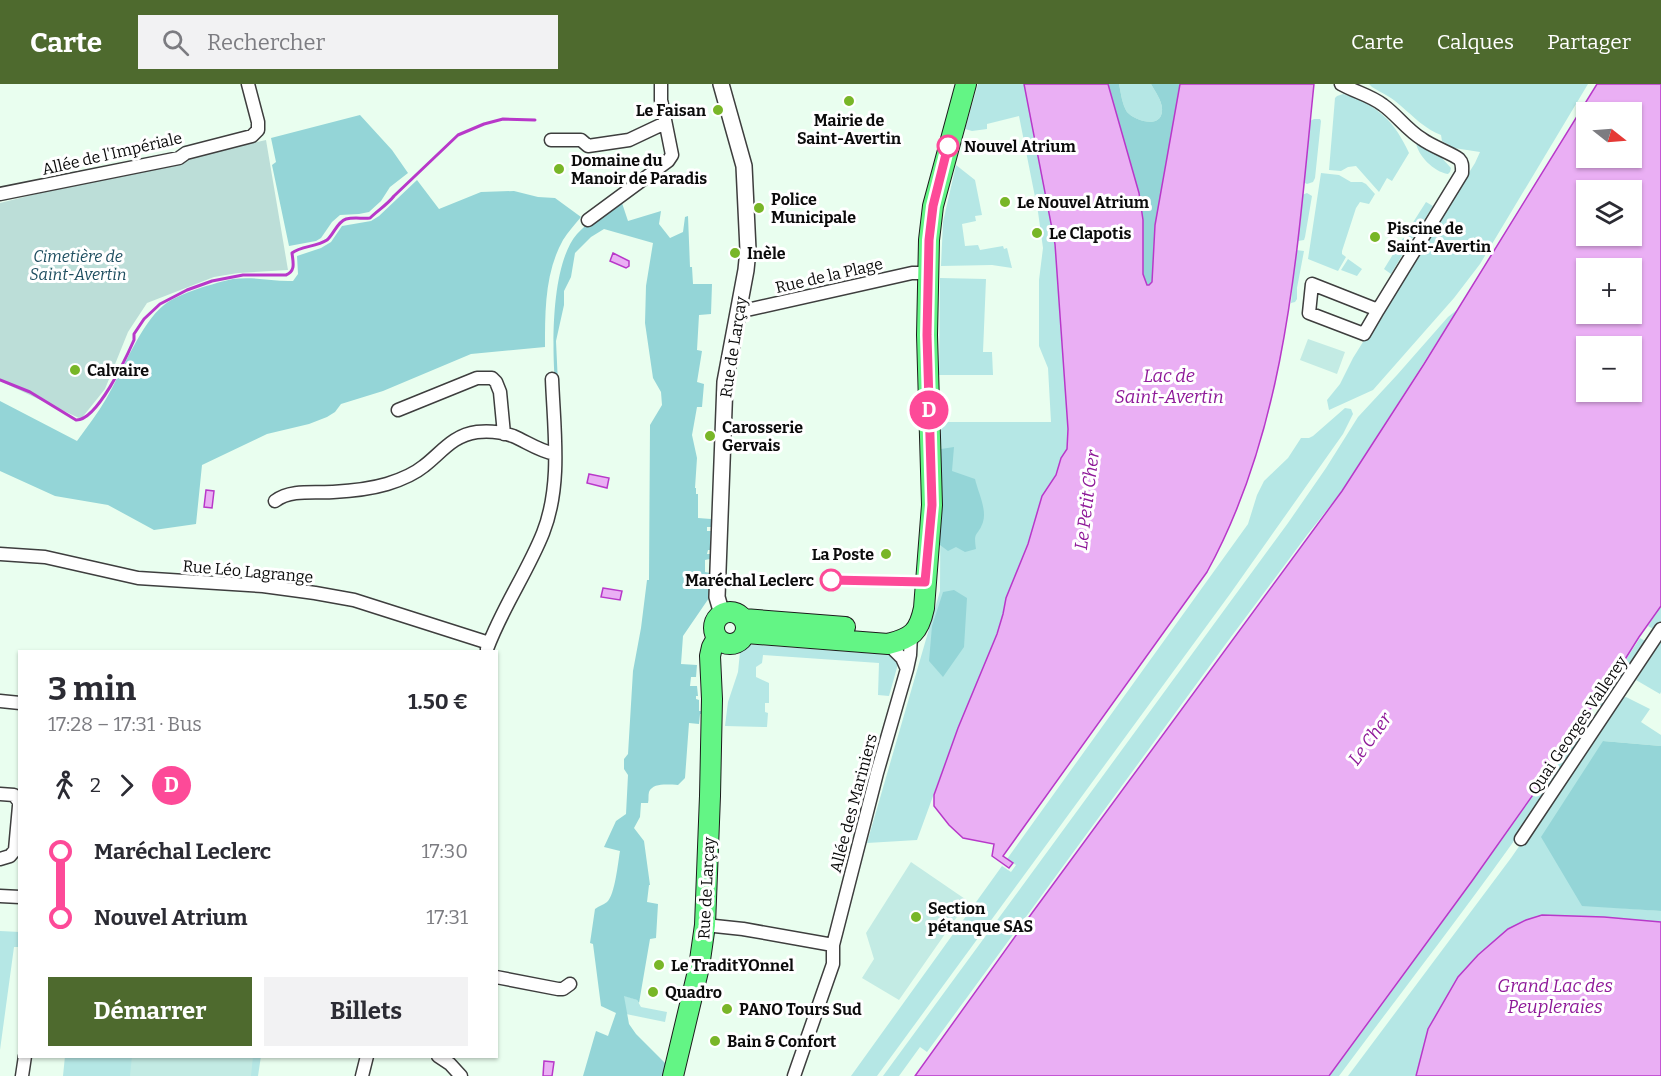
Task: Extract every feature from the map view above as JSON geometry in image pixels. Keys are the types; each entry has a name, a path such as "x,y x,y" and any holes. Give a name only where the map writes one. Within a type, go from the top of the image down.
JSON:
{"main road":[{"path":"735,633 888,644 911,635 921,622 932,505 927,335 929,240 933,206 966,84"},
{"path":"735,633 893,631 903,626 915,614 924,590"},
{"name":"Rue de Larçay","path":"673,1076 699,967 705,925 712,696 717,675 735,633 714,628 714,622 722,614"}],"street":[{"name":"Allée de l'Impériale","path":"0,194 179,158 186,153 252,136 258,130 258,122 248,84"},
{"path":"588,220 668,161 672,155 661,100 661,84"},
{"name":"Rue de Larçay","path":"721,84 744,166 748,250 725,382 717,597 722,614"},
{"path":"1341,84 1385,106 1419,138 1457,158 1461,163 1462,173 1364,334 1309,313 1312,284 1378,310"},
{"path":"551,140 581,140 588,146 629,140 665,123"},
{"name":"Rue de la Plage","path":"738,312 912,273 927,273"},
{"path":"398,410 477,378 492,378 500,392 504,434"},
{"path":"487,647 544,532 550,512 555,454 552,379"},
{"path":"275,501 287,495 384,485 417,471 459,436 477,432 515,437 555,454"},
{"name":"Rue Léo Lagrange","path":"0,554 45,557 138,578 263,586 334,596 366,604 487,647"},
{"name":"Quai Georges Vallerey","path":"1521,839 1661,629"},
{"name":"Allée des Mariniers","path":"794,1076 833,964 833,945 907,669 911,635"},
{"path":"888,644 902,658 907,669"},
{"path":"0,701 18,703"},
{"path":"0,794 14,795 18,801"},
{"path":"0,859 10,856 15,850 18,817"},
{"path":"0,896 18,897"},
{"path":"705,925 743,929 833,945"},
{"path":"498,977 558,989 563,989 570,984"},
{"path":"22,1076 25,1058"},
{"path":"362,1076 366,1058"},
{"path":"441,1058 461,1076"}],"shaded area":[{"path":"978,84 1024,84 1055,244 1068,429 1067,449 1061,458 1056,475 1042,496 1028,544 1006,598 997,634 958,728 917,840 867,843 940,591 941,422 1051,422 1048,368 1039,346 1039,280 1043,248 1019,116 987,124 987,129 972,131 965,129"},
{"path":"1108,84 1119,84 1127,112 1141,120 1153,122 1161,117 1162,107 1151,84 1180,84 1155,225 1152,282 1149,285 1143,274 1143,220 1139,193"},
{"path":"1119,84 1151,84 1161,104 1161,117 1153,122 1147,122 1127,112"},
{"path":"1369,84 1588,84 1480,264 1454,298 1373,390 1329,410 1327,400 1340,384 1353,358 1480,152 1454,148 1442,141 1441,135 1425,126 1394,100"},
{"path":"1343,94 1366,103 1384,116 1398,132 1409,153 1392,181 1387,178 1379,192 1356,166 1341,171 1329,170 1335,98"},
{"path":"360,115 392,150 408,173 390,187 381,201 369,212 340,215 321,238 289,246 272,165 276,162 271,138"},
{"path":"1314,119 1321,121 1315,178 1313,182 1307,184 1303,182 1310,121"},
{"path":"1416,142 1440,156 1451,168 1450,172 1443,173 1432,166 1419,152"},
{"path":"956,165 975,180 982,215 975,216 976,221 962,224 965,246 978,245 980,250 1003,246 1004,249 1007,248 1012,268 992,265 941,266 943,222"},
{"path":"1321,173 1339,175 1351,182 1362,182 1375,194 1369,204 1360,202 1356,208 1342,251 1346,257 1338,271 1308,259"},
{"path":"417,180 439,209 481,192 514,191 538,197 555,198 581,217 563,240 549,278 545,347 471,354 383,391 341,404 327,417 309,424 267,434 202,465 196,524 154,530 108,505 55,496 0,471 0,401 77,441 106,399 147,323 164,305 188,293 233,279 293,281 298,274 297,256 331,242 342,226 371,221 379,216"},
{"path":"1307,193 1312,196 1305,237 1304,240 1298,241 1302,195"},
{"path":"621,200 628,221 661,211 659,224 670,238 683,232 685,217 688,216 693,284 712,284 711,314 699,315 697,350 702,351 697,382 704,384 702,407 697,407 692,435 697,458 695,488 698,494 698,518 711,519 711,527 707,527 707,531 711,531 710,550 707,554 710,554 710,559 705,560 705,572 710,573 707,576 710,578 709,598 683,636 681,664 697,665 696,677 691,677 690,686 697,686 696,699 699,700 699,711 705,711 705,714 700,714 699,724 689,723 685,778 678,785 654,787 649,792 648,803 641,803 640,817 634,828 644,841 650,885 647,902 658,904 656,938 650,939 639,1003 637,1000 624,996 629,1024 668,1066 666,1076 583,1076 596,1031 608,1036 616,1013 601,1006 593,944 590,943 595,909 610,898 617,870 620,851 604,847 616,821 626,814 628,775 624,769 624,759 628,754 633,671 647,580 649,580 650,425 662,405 661,392 653,378 645,323 646,286 653,243 604,229 591,237 575,253 571,277 564,291 564,305 556,341 558,384 555,383 554,327 558,284 568,247 582,229"},
{"path":"1426,202 1433,206 1412,239 1405,235"},
{"path":"1403,238 1410,242 1391,274 1384,269"},
{"path":"1296,250 1304,251 1297,299 1291,303"},
{"path":"1348,259 1362,269 1357,276 1341,270"},
{"path":"940,278 986,279 983,352 992,352 993,375 939,375"},
{"path":"1458,309 1342,491 1225,645 927,1052 920,1047 899,1076 883,1076 1288,523 1358,417 1448,317"},
{"path":"1308,339 1345,352 1337,374 1300,360"},
{"path":"1345,408 1351,409 1353,414 1343,434 1230,594 877,1076 851,1076 1002,866 1011,872 1016,865 1007,859 1248,524 1264,481 1288,458 1301,438 1313,436"},
{"path":"954,447 952,471 975,479 984,512 983,522 976,536 976,549 965,552 956,547 948,551 940,545 941,449"},
{"path":"954,590 967,598 964,647 943,677 929,661 932,626 943,592"},
{"path":"1661,606 1661,621 1655,630 1648,626"},
{"path":"1640,638 1647,642 1603,708 1597,704"},
{"path":"1661,641 1661,692 1660,694 1636,680"},
{"path":"745,644 890,655 898,664 889,696 878,695 879,663 763,655 762,663 756,667 756,677 769,683 769,703 765,703 765,712 768,713 767,727 725,726 728,702 738,672 740,652"},
{"path":"1626,697 1650,709 1641,722 1661,735 1661,746 1603,741 1582,905 1661,911 1661,922 1542,915 1526,920 1508,929 1478,955 1458,977 1428,1029 1416,1076 1348,1076 1511,858 1621,698"},
{"path":"1586,720 1593,724 1533,814 1339,1076 1329,1076 1472,881"},
{"path":"1603,741 1661,746 1661,911 1582,906 1541,837"},
{"name":"Section pétanque SAS","path":"911,862 968,901 899,1000 862,978 874,959 866,933"},
{"path":"0,931 18,932 18,947 14,947 0,1050"},
{"path":"623,995 637,1000 641,1007 667,1012 665,1022 626,1014"},
{"path":"65,1058 261,1058 258,1076 63,1076"},
{"path":"132,1058 253,1058 251,1076 130,1076"}],"green space":[{"name":"Cimetière de Saint-Avertin","path":"266,140 288,270 214,277 147,303 128,332 105,389 81,419 0,381 0,203 72,185 163,167"}],"water":[{"name":"Lac de Saint-Avertin","path":"1024,84 1108,84 1139,193 1143,220 1143,274 1149,285 1152,282 1155,225 1180,84 1314,84 1302,209 1284,334 1272,396 1256,457 1234,516 1207,572 1003,856 1013,863 1009,868 992,856 994,844 963,838 949,825 934,806 934,795 958,728 997,634 1006,598 1028,544 1042,496 1056,475 1061,458 1067,449 1068,429 1055,244"},
{"name":"Le Cher","path":"1597,84 1661,84 1661,606 1597,704 1594,703 1586,720 1472,881 1329,1076 915,1076 1032,913 1342,491 1424,364 1576,118 1576,168 1642,168 1642,102 1586,102"},
{"path":"613,253 629,261 629,266 626,268 610,261"},
{"path":"589,474 609,478 607,488 587,483"},
{"path":"206,490 214,491 212,508 204,507"},
{"path":"603,588 622,591 620,600 601,597"},
{"name":"Grand Lac des Peupleraies","path":"1542,915 1661,922 1661,1076 1416,1076 1428,1029 1458,977 1478,955 1508,929"},
{"path":"544,1061 554,1062 552,1076 543,1076"}],"waterway":[{"path":"0,380 30,392 76,420 84,418 110,387 125,360 134,340 134,334 144,319 160,304 187,290 212,281 243,275 286,275 293,269 292,253 327,240 346,219 370,218 458,135 503,119 535,120"}],"bus line":[{"name":"D","path":"831,580 925,582 932,505 927,273 930,220 948,146"}],"place":[{"name":"Mairie de Saint-Avertin","path":"849,101"},
{"name":"Le Faisan","path":"718,110"},
{"name":"Nouvel Atrium","path":"948,146"},
{"name":"Domaine du Manoir de Paradis","path":"559,169"},
{"name":"Le Nouvel Atrium","path":"1005,202"},
{"name":"Police Municipale","path":"759,208"},
{"name":"Le Clapotis","path":"1037,233"},
{"name":"Piscine de Saint-Avertin","path":"1375,237"},
{"name":"Inèle","path":"735,253"},
{"name":"Calvaire","path":"75,370"},
{"name":"Carosserie Gervais","path":"710,436"},
{"name":"La Poste","path":"886,554"},
{"name":"Maréchal Leclerc","path":"831,580"},
{"name":"Section pétanque SAS","path":"916,917"},
{"name":"Le TraditYOnnel","path":"659,965"},
{"name":"Quadro","path":"653,992"},
{"name":"PANO Tours Sud","path":"727,1009"},
{"name":"Bain & Confort","path":"715,1041"}],"water label":[{"name":"Le Petit Cher","path":"1087,500"}]}
